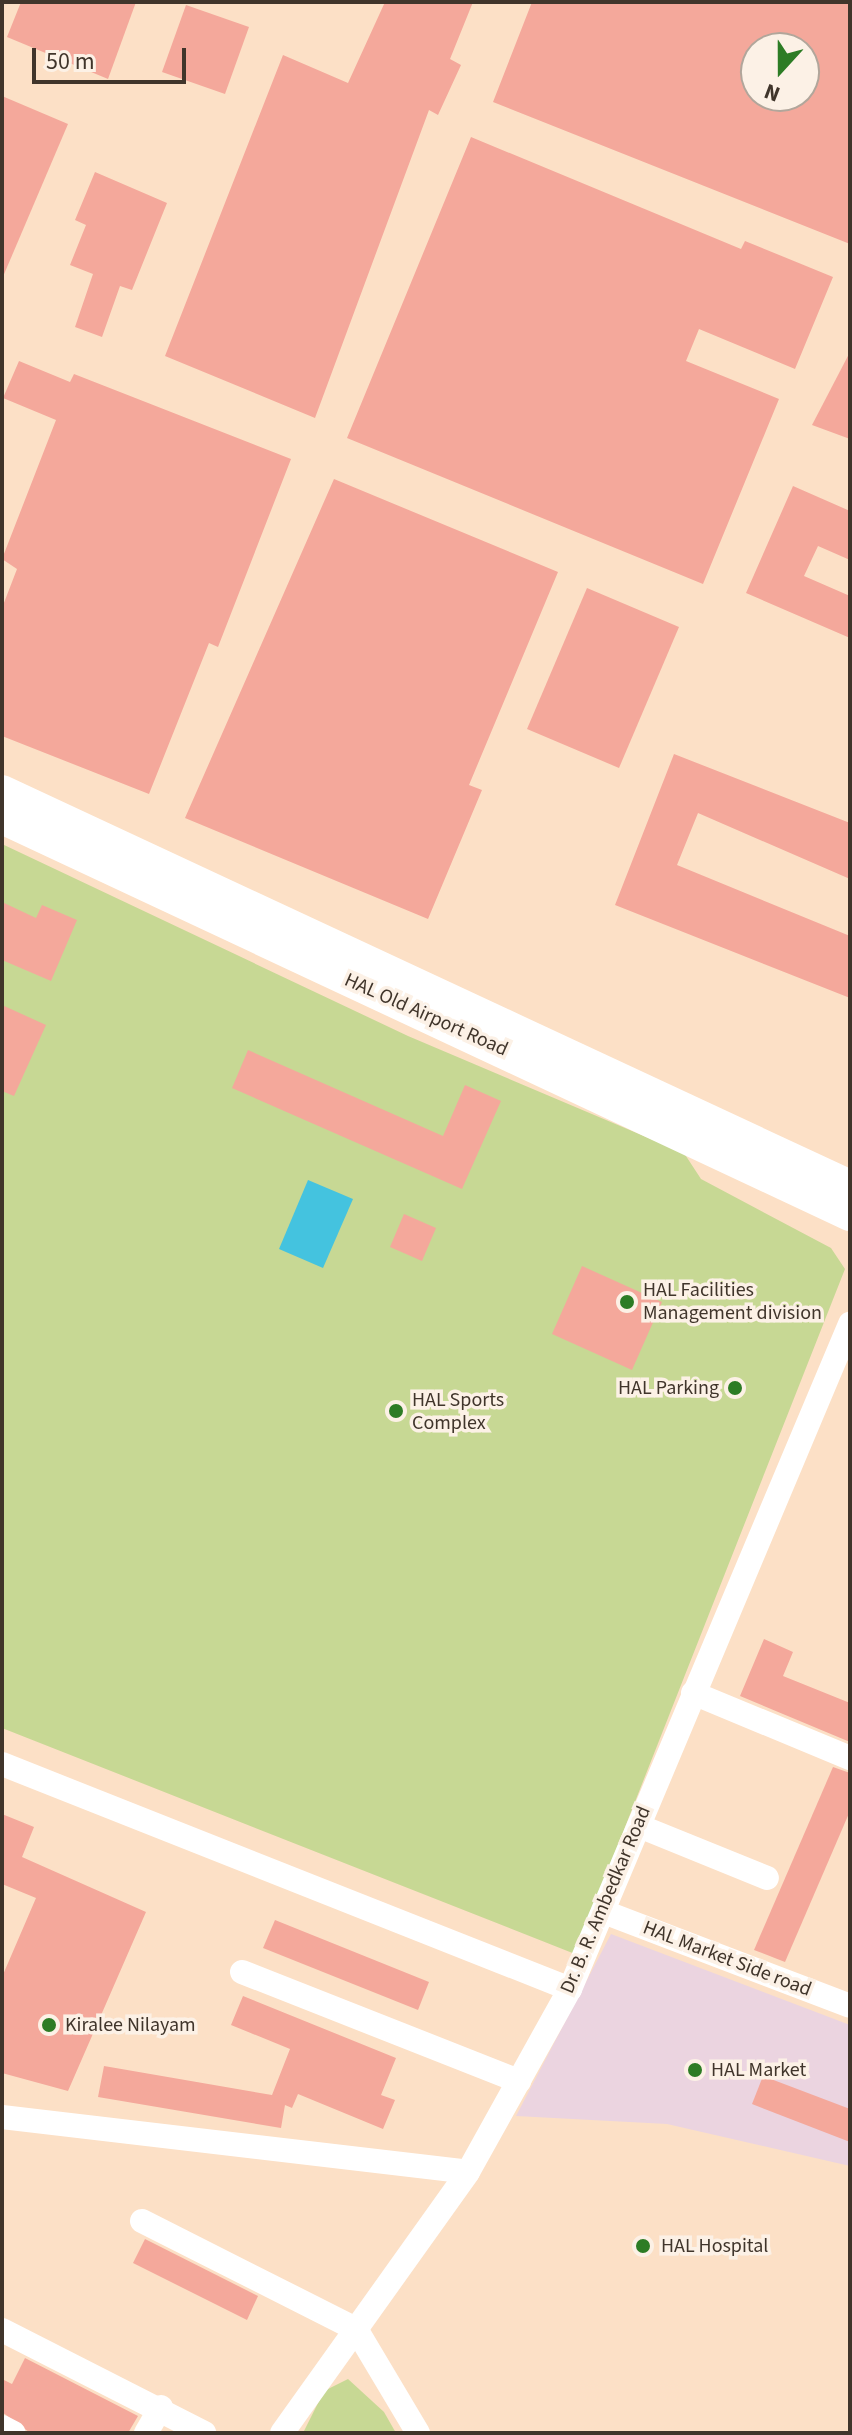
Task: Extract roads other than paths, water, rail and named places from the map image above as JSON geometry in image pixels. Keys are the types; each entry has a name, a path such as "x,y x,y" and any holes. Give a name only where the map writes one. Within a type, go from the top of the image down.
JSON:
{"main road":[{"name":"HAL Old Airport Road","path":"2,791 850,1208"},
{"name":"HAL Old Airport Road","path":"2,818 850,1208"}],"street":[{"name":"Dr. B. R. Ambedkar Road","path":"282,2433 468,2172 570,1989 850,1324"},
{"path":"693,1693 850,1758"},
{"path":"2,1764 570,1989"},
{"path":"639,1826 767,1878"},
{"name":"HAL Market Side road","path":"604,1912 850,2006"},
{"path":"242,1972 519,2081"},
{"path":"2,2117 468,2172"},
{"path":"142,2221 356,2329 418,2433"},
{"path":"2,2331 161,2407 204,2433"},
{"path":"146,2433 161,2407"},
{"path":"2,2427 14,2433"}],"water":[{"path":"308,1180 353,1199 323,1268 279,1249"}],"place":[{"name":"HAL Facilities Management division","path":"627,1302"},
{"name":"HAL Parking","path":"735,1388"},
{"name":"HAL Sports Complex","path":"396,1411"},
{"name":"Kiralee Nilayam","path":"49,2025"},
{"name":"HAL Market","path":"695,2070"},
{"name":"HAL Hospital","path":"643,2246"}]}
